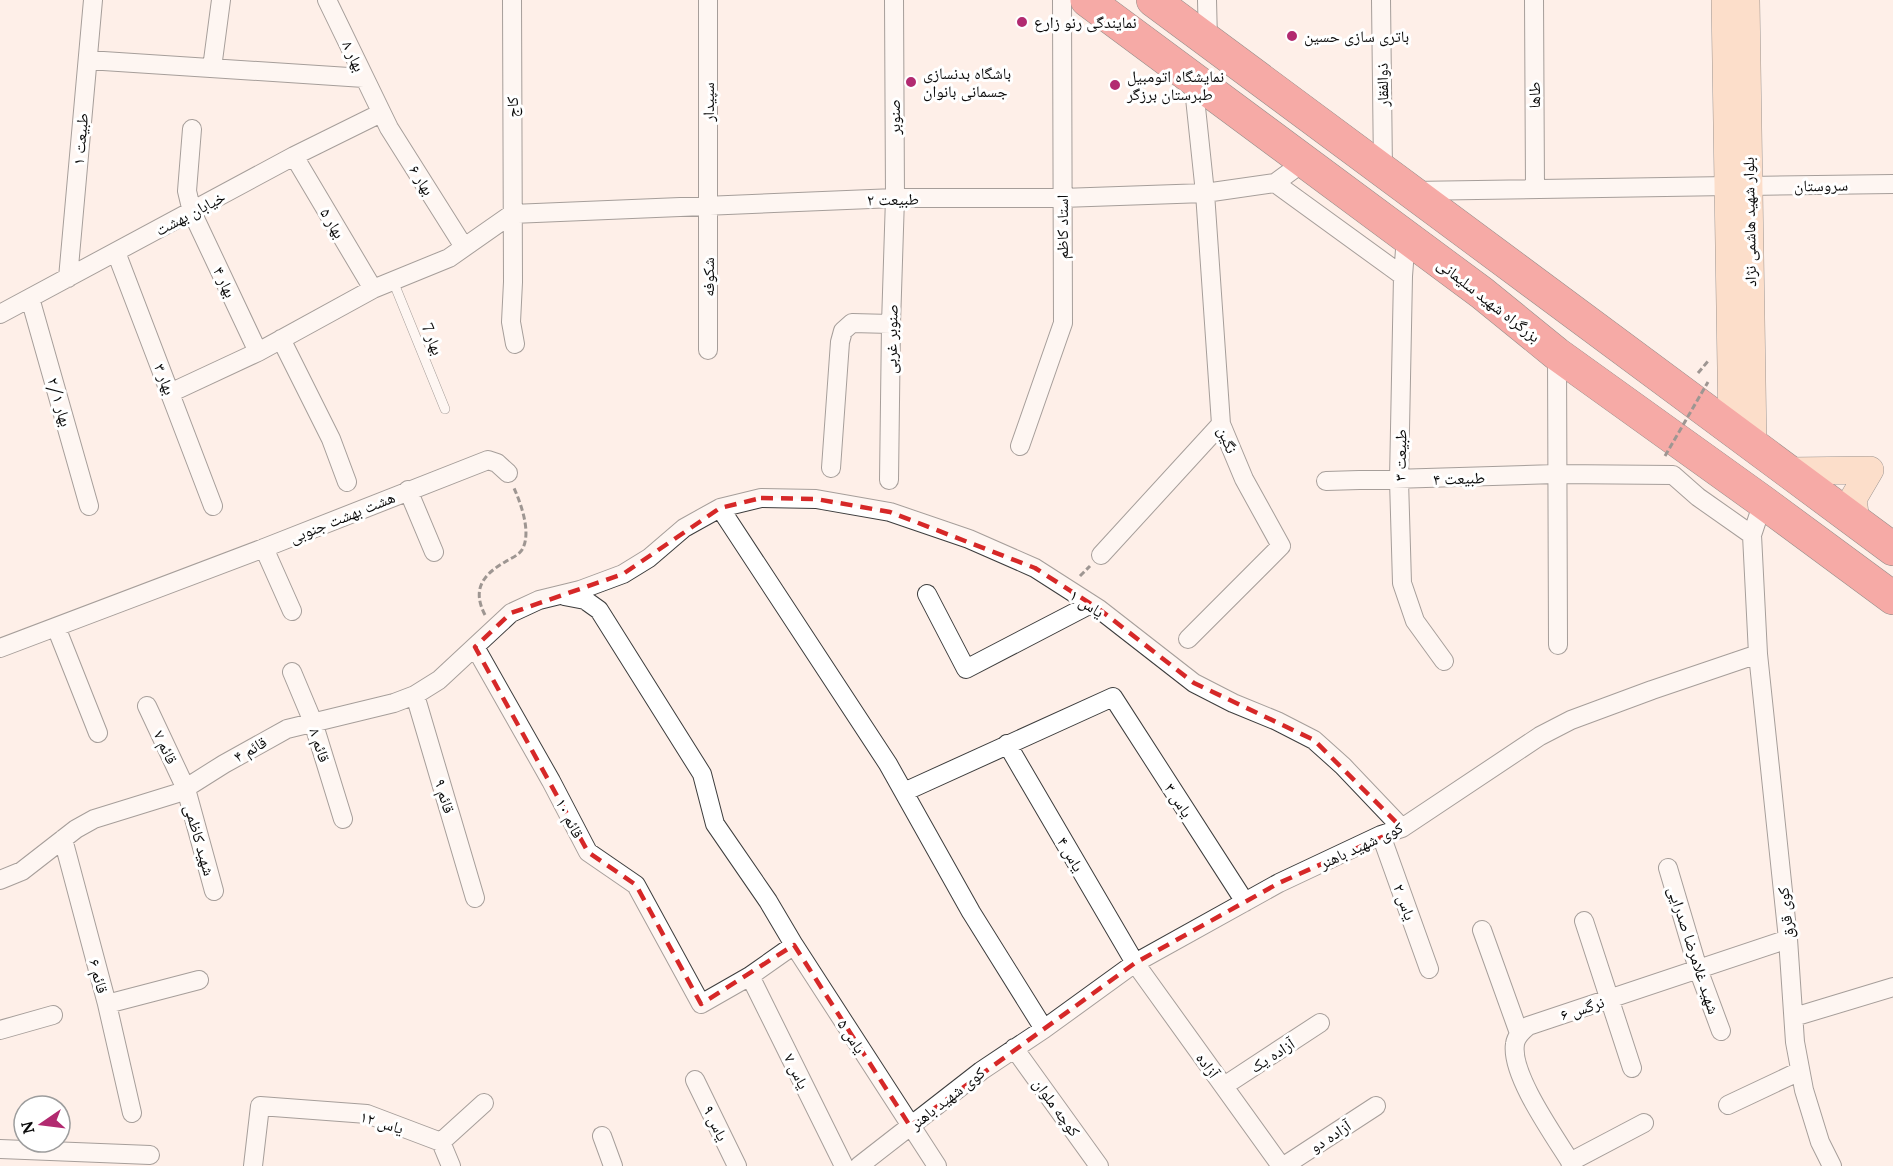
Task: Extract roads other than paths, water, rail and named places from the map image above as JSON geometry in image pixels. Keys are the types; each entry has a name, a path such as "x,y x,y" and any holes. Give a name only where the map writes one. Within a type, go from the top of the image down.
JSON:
{"highway":[{"name":"بزرگراه شهید سلیمانی","path":"1087,0 1482,293 1557,354 1764,502 1893,598"},
{"path":"1153,0 1893,549"}],"main road":[{"name":"بلوار شهید هاشمی نژاد","path":"1725,0 1738,186 1742,437"},
{"name":"بلوار شهید هاشمی نژاد","path":"1738,186 1746,0"},
{"path":"1788,471 1881,470"},
{"path":"1856,521 1853,499 1881,470"}],"street":[{"name":"طبیعت ۱","path":"68,278 93,0"},
{"path":"212,68 221,0"},
{"name":"بهار ۸","path":"327,0 381,113"},
{"name":"کاج","path":"512,0 513,282 511,322 515,344"},
{"name":"سپیدار","path":"708,0 708,205"},
{"name":"صنوبر","path":"894,0 895,198"},
{"name":"استاد کاظم","path":"1020,446 1063,323 1062,0"},
{"path":"1207,0 1208,40"},
{"name":"ذوالفقار","path":"1381,0 1383,170"},
{"name":"طاها","path":"1534,0 1535,189"},
{"path":"88,60 364,78"},
{"name":"نگین","path":"1188,639 1281,546 1244,479 1221,424 1205,193 1193,79"},
{"name":"خیابان بهشت","path":"0,314 294,156 381,113"},
{"name":"بهار ۶","path":"381,113 464,247"},
{"name":"بهار ۴","path":"192,129 188,191 192,212 258,352"},
{"name":"بهار ۵","path":"294,156 373,289"},
{"path":"1305,161 1275,183 1404,276"},
{"name":"طبیعت ۲","path":"512,213 895,198 1062,198 1205,193 1275,183"},
{"name":"سروستان","path":"1411,191 1893,184"},
{"name":"صنوبر غربی","path":"889,480 895,198"},
{"name":"شکوفه","path":"708,205 708,350"},
{"path":"170,393 258,352 373,289 448,258 512,213"},
{"name":"طبیعت ٣","path":"1406,237 1399,480 1402,583 1415,621 1444,661"},
{"name":"بهار ۳","path":"116,252 213,506"},
{"name":"بهار ۲/۱","path":"30,298 89,506"},
{"path":"831,468 840,342 843,331 852,323 891,324"},
{"path":"281,339 331,439 347,482"},
{"path":"1557,354 1558,645"},
{"path":"1101,555 1221,424"},
{"name":"هشت بهشت جنوبی","path":"0,648 488,460 496,463 508,473"},
{"name":"طبیعت ۴","path":"1326,481 1556,474 1673,475 1752,535"},
{"path":"408,490 434,552"},
{"name":"یاس ۱","path":"560,595 623,574 649,558 684,528 720,508 761,498 794,498 816,499 890,512 969,539 1035,568 1091,604 1194,683 1233,704 1278,721 1314,740 1343,766 1402,828"},
{"path":"1758,654 1752,535 1764,502"},
{"path":"720,508 888,764 971,912 1044,1029"},
{"path":"264,548 292,611"},
{"path":"927,594 966,669 1091,604"},
{"name":"قائم ۴","path":"0,880 22,871 63,839 94,819 155,802 186,789 270,737 287,729 394,703 415,695 439,680 511,613 539,600 560,595"},
{"name":"یاس ۵","path":"560,595 585,600 599,610 702,774 715,824 768,901 937,1166"},
{"path":"56,627 98,733"},
{"name":"قائم ۱۰","path":"475,646 588,852 636,885 701,1004 750,976"},
{"name":"کوی شهید باهنر","path":"859,1166 981,1071 1135,963 1279,883 1381,835 1402,828 1540,736 1571,720 1758,654"},
{"name":"کوی قرق","path":"1758,654 1800,1071 1820,1142 1832,1166"},
{"name":"قائم ۸","path":"291,672 313,722 344,819"},
{"name":"قائم ۹","path":"415,695 475,898"},
{"name":"یاس ۳","path":"1007,744 1113,697 1245,902"},
{"name":"قائم ۷","path":"147,706 186,789"},
{"path":"904,792 1007,744"},
{"name":"یاس ۴","path":"1007,744 1135,963"},
{"name":"شهید کاظمی","path":"186,789 214,891"},
{"name":"یاس ۲","path":"1381,835 1429,969"},
{"name":"قائم ۶","path":"63,839 107,1004 132,1113"},
{"name":"شهید غلامرضا صدرایی","path":"1668,868 1698,969 1721,1031"},
{"path":"1584,921 1632,1068"},
{"path":"1482,930 1519,1034 1515,1043 1515,1061 1523,1082 1572,1164 1644,1123"},
{"name":"نرگس ۶","path":"1519,1034 1528,1026 1788,939"},
{"path":"750,976 794,945"},
{"name":"آزاده","path":"1135,963 1283,1166"},
{"name":"یاس ۷","path":"750,976 844,1166"},
{"path":"107,1004 199,980"},
{"path":"1794,1017 1893,987"},
{"path":"0,1030 53,1015"},
{"name":"آزاده یک","path":"1224,1086 1320,1023"},
{"name":"کوچه ملوان","path":"1014,1048 1099,1166"},
{"path":"1728,1105 1800,1071"},
{"name":"یاس ۹","path":"695,1080 737,1166"},
{"path":"451,1166 441,1142 484,1102"},
{"name":"یاس ۱۲","path":"253,1166 260,1106 367,1114 441,1142"},
{"name":"آزاده دو","path":"1283,1166 1376,1106"},
{"path":"602,1136 613,1166"},
{"path":"0,1149 150,1155"}],"lane":[{"name":"بهار 7","path":"393,281 445,409"}],"place":[{"name":"نمایندگی رنو زارع","path":"1022,22"},
{"name":"باتری سازی حسین","path":"1292,36"},
{"name":"باشگاه بدنسازی جسمانی بانوان","path":"911,82"},
{"name":"نمایشگاه اتومبیل طبرستان برزگر","path":"1115,85"}]}
